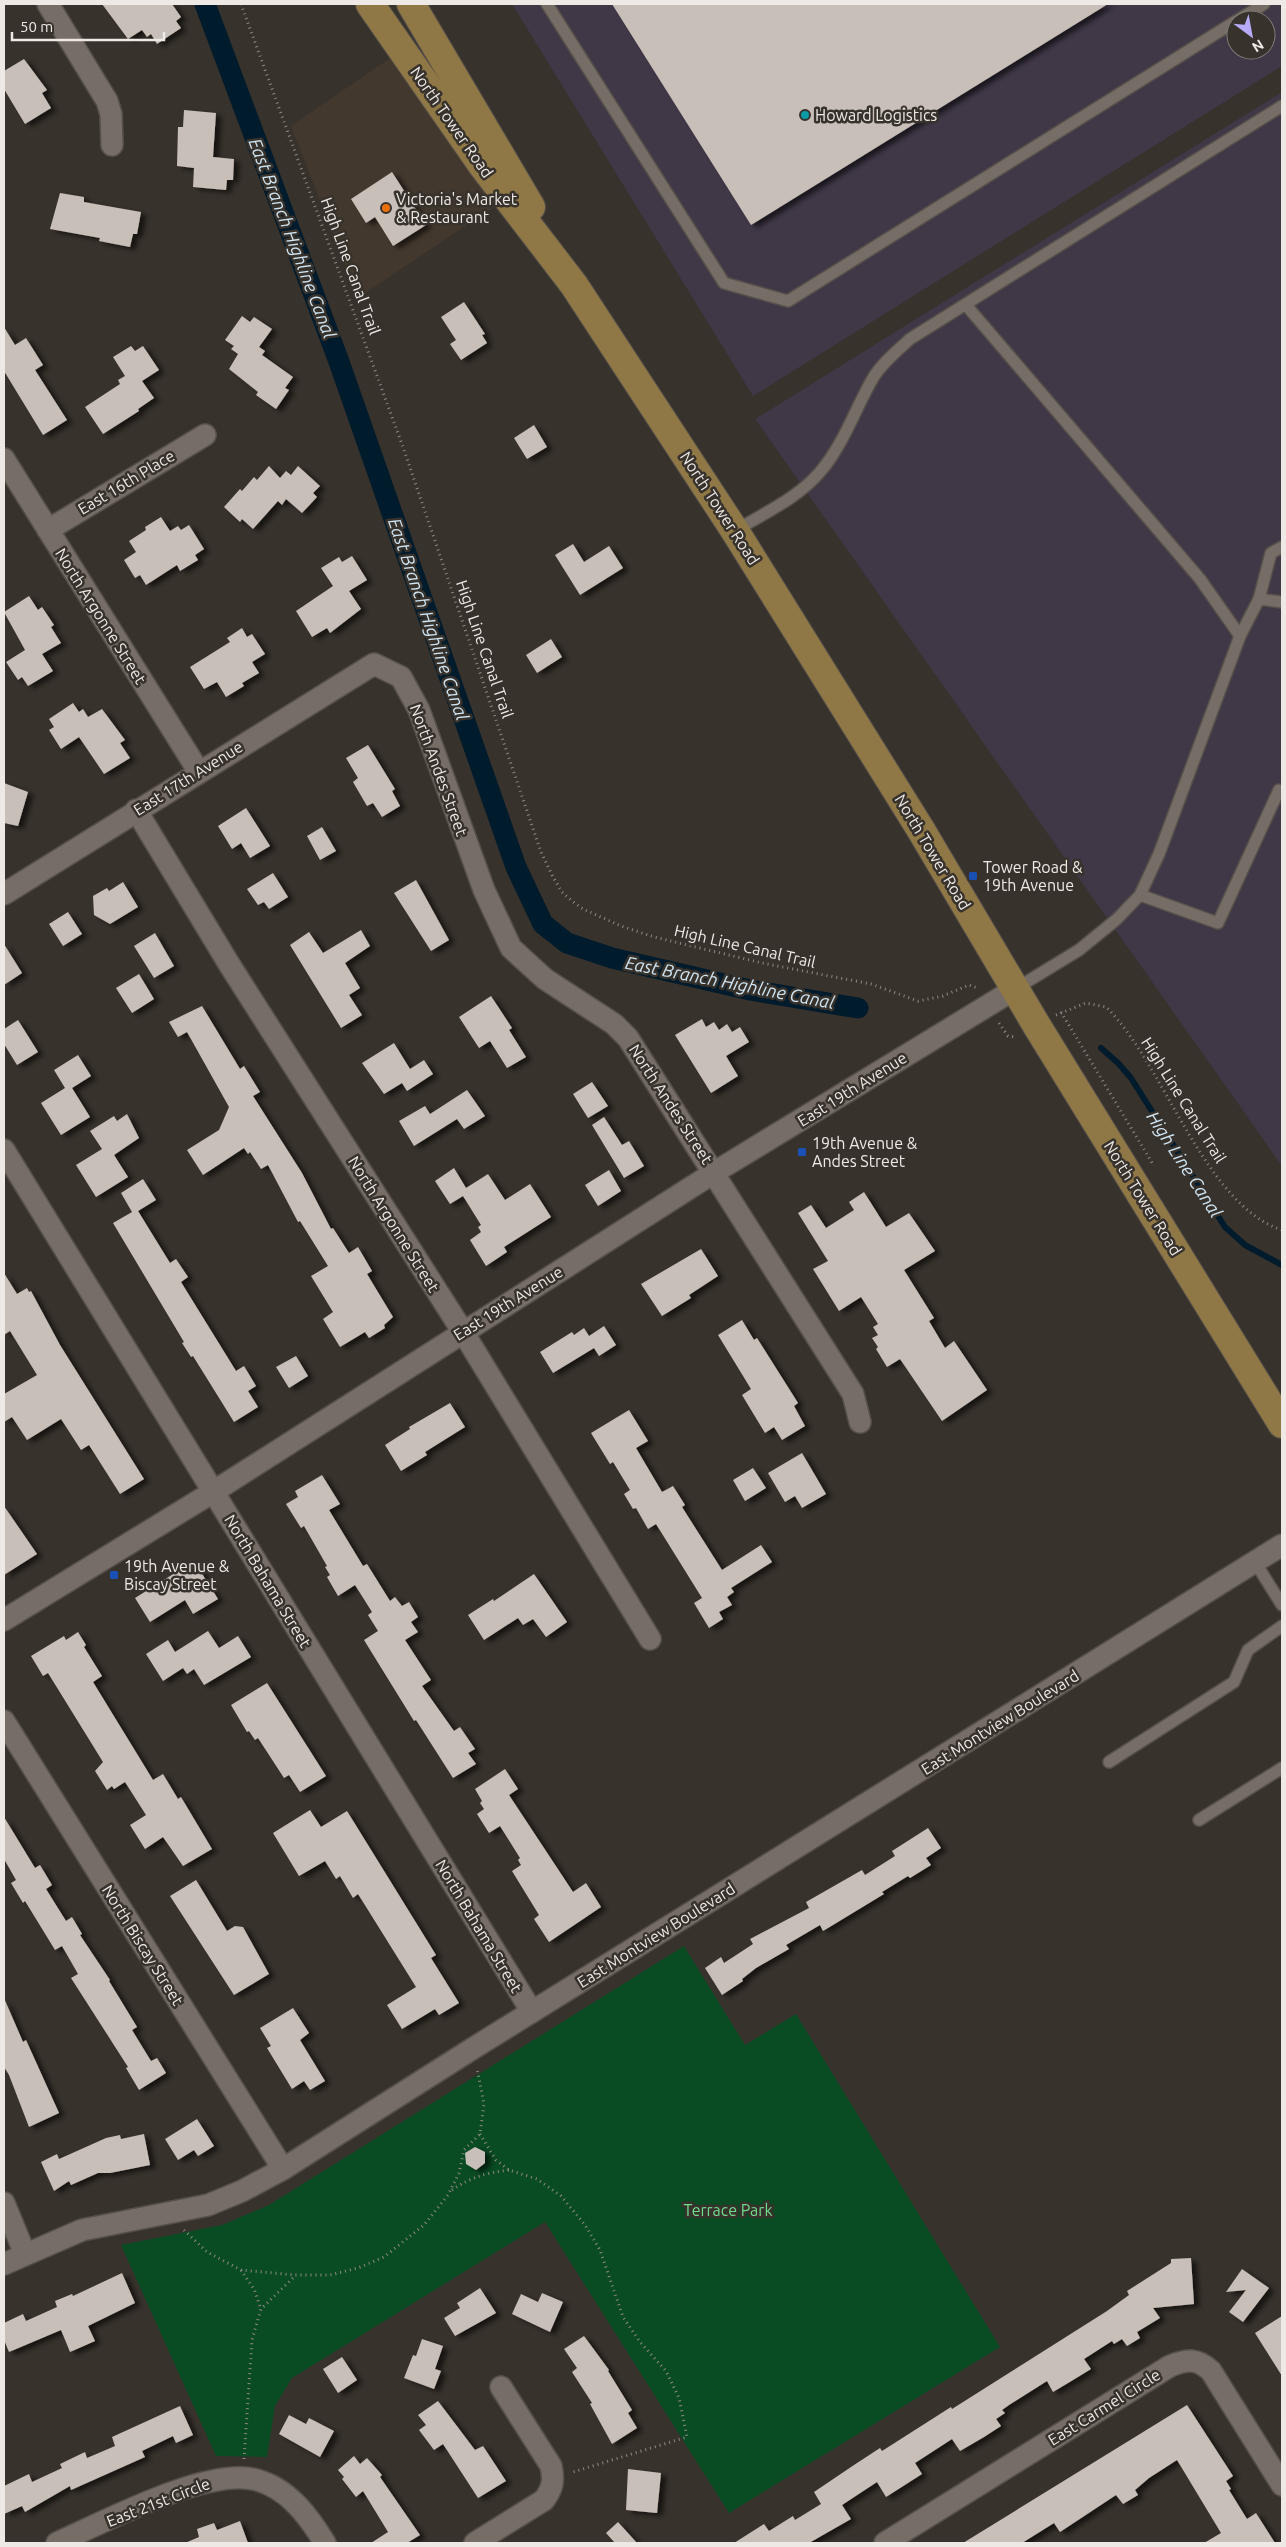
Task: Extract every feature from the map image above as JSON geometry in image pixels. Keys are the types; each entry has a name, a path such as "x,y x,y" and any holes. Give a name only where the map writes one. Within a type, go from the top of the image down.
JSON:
{"main road":[{"name":"North Tower Road","path":"370,4 482,165 574,285 735,531 921,830 1015,989 1282,1424"},
{"name":"North Tower Road","path":"411,4 503,156 574,285"}],"street":[{"path":"48,4 107,101 111,114 112,145"},
{"name":"East 16th Place","path":"48,530 205,435"},
{"name":"North Argonne Street","path":"4,460 199,772"},
{"name":"East 17th Avenue","path":"4,894 136,810 374,664"},
{"name":"North Andes Street","path":"374,664 401,677 419,710 484,890 511,948 544,979 614,1024 628,1038 715,1172 853,1394 860,1422"},
{"name":"North Argonne Street","path":"136,810 227,960 463,1332 650,1639"},
{"name":"East 19th Avenue","path":"4,1620 214,1492 715,1172 1015,989"},
{"name":"North Bahama Street","path":"4,1150 532,2012"},
{"name":"East Montview Boulevard","path":"4,2264 82,2230 178,2212 227,2198 283,2169 472,2049 1282,1545"},
{"name":"North Biscay Street","path":"4,1721 283,2169"},
{"path":"4,2203 25,2254"},
{"name":"East Carmel Circle","path":"885,2543 1170,2366 1183,2360 1202,2363 1211,2371 1282,2485"},
{"path":"475,2543 544,2500 551,2490 554,2478 551,2466 501,2387"},
{"name":"East 21st Circle","path":"57,2543 179,2490 216,2479 243,2477 259,2480 279,2490 296,2503 326,2543"}],"lane":[{"path":"547,4 724,283 788,301 1226,28"},
{"path":"735,531 798,492 820,472 837,448 874,377 910,339 1282,106"},
{"path":"966,304 1200,579 1240,636"},
{"path":"1015,989 1079,950 1116,919 1140,895 1159,854 1240,636 1259,599 1272,553 1282,547"},
{"path":"1259,599 1282,602"},
{"path":"1140,895 1218,923 1279,790"},
{"path":"1255,1562 1282,1605"},
{"path":"1109,1762 1234,1682 1248,1650 1282,1626"},
{"path":"1199,1820 1282,1768"}],"path":[{"name":"High Line Canal Trail","path":"241,4 400,438 541,852 562,892 583,909 654,938 762,963 871,984 918,1000 928,1000 969,985 974,986"},
{"name":"High Line Canal Trail","path":"1061,1012 1086,1003 1096,1004 1110,1010 1134,1043 1228,1192 1256,1216 1282,1230"},
{"path":"178,2212 180,2227 207,2252 241,2270 295,2275 330,2275 358,2268 384,2257 424,2225 450,2191 459,2173 464,2150 480,2134 484,2104 472,2049"},
{"path":"480,2134 496,2160 509,2170 537,2179 561,2196 585,2225 600,2250 623,2316 640,2342 666,2371 679,2398 687,2437 554,2478"},
{"path":"450,2191 466,2180 484,2173 509,2170"},
{"path":"241,2270 254,2290 261,2309"},
{"path":"243,2477 252,2340 261,2309 295,2275"}],"shaded area":[{"path":"512,4 1282,4 1282,66 753,396"},
{"path":"393,56 498,204 358,298 291,126"},
{"path":"1282,92 1282,1166 755,419"}],"green space":[{"name":"Terrace Park","path":"684,1946 745,2045 796,2014 1000,2347 729,2513 545,2222 292,2378 275,2406 267,2457 216,2456 121,2245 222,2225 269,2205"}],"building":[{"path":"102,4 172,4 181,17 176,21 181,28 157,44 151,34 147,37 142,30 128,39"},
{"name":"Howard Logistics","path":"612,4 1108,4 751,225"},
{"path":"24,59 47,90 42,93 51,108 25,124 4,89 4,71"},
{"path":"184,110 216,113 213,157 234,159 233,180 227,180 226,190 193,187 194,168 177,166 178,127 183,127"},
{"name":"Victoria's Market & Restaurant","path":"392,172 426,225 393,246 375,217 366,223 351,199"},
{"path":"60,193 84,197 84,202 141,212 137,234 133,234 130,247 99,241 100,238 50,229"},
{"path":"464,302 485,334 482,335 487,343 461,360 450,344 456,340 441,317"},
{"path":"242,316 250,322 254,317 272,329 259,347 265,351 262,355 293,377 285,388 289,390 276,409 256,395 258,392 229,369 238,354 231,349 234,346 225,340"},
{"path":"4,327 15,345 26,338 43,365 35,370 67,420 43,435 4,371"},
{"path":"131,346 135,351 143,346 159,370 142,381 154,398 138,409 139,411 103,434 85,407 120,384 118,380 125,376 113,357"},
{"path":"534,425 547,447 527,459 514,438"},
{"path":"269,466 280,478 286,471 291,475 298,466 320,486 313,493 317,497 302,513 286,499 282,505 278,501 253,529 242,519 240,522 224,507 240,489 242,491 254,477 257,480"},
{"path":"161,517 170,531 178,526 181,530 189,525 204,549 195,555 198,560 180,571 177,565 146,585 140,575 135,578 124,560 136,552 129,541 146,530 145,527"},
{"path":"573,544 584,562 609,546 623,568 580,595 555,555"},
{"path":"352,556 367,580 349,591 361,609 330,633 327,628 312,637 296,611 333,586 321,568 339,557 342,562"},
{"path":"29,596 38,610 42,607 54,625 51,627 61,643 42,654 53,671 28,686 22,677 18,680 6,662 25,650 4,612"},
{"path":"242,628 247,637 252,634 265,654 252,662 259,673 242,683 244,686 226,697 217,682 204,689 190,667 230,642 227,638"},
{"path":"551,639 562,657 537,673 526,655"},
{"path":"73,703 79,712 83,709 88,717 102,709 125,740 120,743 130,758 104,774 79,737 61,749 49,730 54,727 49,719"},
{"path":"368,745 395,789 392,791 400,806 382,817 373,803 367,806 353,782 358,778 346,758"},
{"path":"4,783 28,792 18,826 4,823"},
{"path":"246,808 270,846 250,858 241,843 232,849 218,826"},
{"path":"322,827 336,851 320,860 307,836"},
{"path":"273,873 288,897 269,909 264,902 258,905 247,889"},
{"path":"416,880 449,940 431,951 394,893"},
{"path":"123,882 138,907 110,924 94,915 93,896 107,888 109,891"},
{"path":"68,912 82,934 63,946 49,924"},
{"path":"361,930 370,946 345,963 360,988 349,995 362,1015 341,1028 290,945 309,932 323,953"},
{"path":"155,933 174,966 154,978 134,946"},
{"path":"4,944 22,973 4,985"},
{"path":"139,974 154,999 132,1013 116,988"},
{"path":"491,996 512,1028 509,1030 526,1057 507,1068 490,1041 479,1048 459,1017"},
{"path":"202,1006 240,1069 244,1066 260,1092 253,1096 302,1173 331,1229 333,1228 349,1253 358,1247 372,1271 367,1274 393,1317 384,1325 385,1328 369,1338 365,1332 340,1347 323,1319 333,1312 311,1276 328,1266 300,1221 298,1222 268,1165 261,1169 250,1152 248,1154 244,1148 203,1175 187,1150 219,1130 229,1107 187,1032 178,1037 169,1022"},
{"path":"702,1019 706,1027 714,1022 719,1030 727,1024 732,1032 740,1027 749,1042 726,1056 738,1076 711,1093 675,1035"},
{"path":"18,1020 38,1052 17,1065 4,1044 4,1029"},
{"path":"394,1043 410,1069 424,1060 433,1074 407,1091 402,1083 384,1094 362,1063"},
{"path":"78,1055 91,1076 72,1088 90,1117 61,1135 41,1103 65,1088 54,1070"},
{"path":"592,1082 608,1106 588,1118 573,1094"},
{"path":"467,1090 485,1116 464,1129 457,1119 414,1146 399,1121 425,1106 430,1114"},
{"path":"127,1114 139,1138 114,1155 128,1177 96,1197 76,1165 102,1149 90,1131 114,1116 117,1121"},
{"path":"604,1117 622,1145 629,1141 644,1166 624,1178 592,1125"},
{"path":"454,1168 466,1188 488,1174 505,1200 530,1184 551,1217 504,1247 507,1252 486,1266 470,1240 481,1232 478,1227 481,1225 463,1196 450,1204 435,1181"},
{"path":"609,1170 621,1191 598,1206 585,1185"},
{"path":"143,1179 156,1200 138,1211 170,1263 176,1259 188,1277 181,1282 236,1371 244,1366 256,1386 248,1391 258,1407 234,1422 193,1356 191,1357 182,1343 184,1342 113,1223 132,1212 121,1193"},
{"path":"864,1192 886,1227 909,1213 935,1251 904,1270 934,1318 929,1321 945,1348 954,1341 987,1390 942,1421 900,1359 887,1367 876,1349 878,1347 872,1338 878,1335 873,1327 878,1324 861,1297 839,1311 813,1269 828,1261 798,1213 811,1205 826,1228 854,1210 849,1202"},
{"path":"701,1249 718,1276 689,1295 691,1298 662,1316 641,1284"},
{"path":"4,1273 17,1294 27,1288 29,1292 31,1291 60,1345 144,1479 120,1494 89,1445 81,1450 61,1419 27,1440 12,1417 4,1422 4,1394 37,1375 10,1331 4,1335"},
{"path":"742,1320 754,1340 757,1338 798,1403 794,1406 805,1426 782,1440 774,1427 765,1433 742,1395 751,1389 718,1335"},
{"path":"604,1326 616,1345 599,1356 594,1348 553,1373 540,1352 572,1332 574,1335 584,1328 589,1336"},
{"path":"296,1356 308,1376 289,1388 276,1367"},
{"path":"450,1403 465,1427 425,1452 427,1455 401,1471 385,1445 410,1429 409,1427"},
{"path":"629,1410 648,1441 636,1448 662,1492 673,1486 685,1505 682,1507 722,1570 761,1545 772,1562 731,1588 734,1592 727,1597 732,1605 719,1612 723,1619 709,1628 694,1603 702,1598 656,1524 648,1529 636,1508 633,1509 624,1494 630,1490 613,1462 610,1464 591,1433"},
{"path":"802,1453 826,1494 802,1508 795,1496 785,1502 768,1473"},
{"path":"753,1468 766,1488 745,1501 733,1480"},
{"path":"322,1475 340,1504 329,1510 363,1566 367,1564 390,1601 395,1597 402,1606 409,1602 418,1617 411,1622 418,1632 405,1640 431,1680 422,1686 454,1731 460,1727 475,1749 468,1753 476,1764 453,1778 416,1720 414,1721 364,1640 378,1631 368,1615 372,1612 355,1585 338,1596 327,1577 330,1575 325,1567 327,1566 304,1526 301,1528 286,1504 298,1497 295,1491"},
{"path":"4,1506 37,1554 4,1575"},
{"path":"194,1561 218,1599 193,1614 185,1600 150,1622 135,1598"},
{"path":"534,1574 567,1622 546,1637 533,1619 523,1625 518,1618 484,1640 468,1615 493,1599 494,1601"},
{"path":"208,1631 219,1648 238,1636 251,1657 204,1685 194,1669 187,1674 183,1668 163,1681 146,1654 168,1640 175,1652"},
{"path":"78,1632 86,1645 84,1647 102,1676 93,1682 153,1780 163,1774 178,1799 181,1797 212,1849 183,1866 163,1837 145,1849 130,1825 146,1815 125,1782 114,1789 112,1786 107,1790 95,1771 103,1762 48,1673 43,1676 31,1656 64,1636 66,1640"},
{"path":"267,1683 326,1776 300,1792 289,1775 284,1778 258,1738 255,1740 249,1731 247,1732 231,1705"},
{"path":"505,1769 518,1789 509,1795 573,1892 586,1883 601,1907 549,1942 534,1919 539,1915 512,1871 521,1865 518,1860 520,1858 500,1826 489,1833 477,1814 484,1809 475,1789"},
{"path":"310,1810 321,1827 347,1811 436,1955 431,1958 459,2003 439,2015 435,2009 402,2029 387,2005 416,1987 358,1894 353,1898 340,1876 336,1879 325,1861 299,1876 273,1833"},
{"path":"4,1817 35,1868 40,1865 52,1885 46,1889 66,1921 72,1917 82,1934 80,1935 110,1980 137,2027 132,2030 151,2061 157,2058 166,2073 139,2090 126,2068 128,2067 71,1978 78,1974 62,1946 55,1950 25,1901 23,1903 11,1883 16,1880 4,1859"},
{"path":"928,1828 941,1848 926,1858 931,1865 910,1878 908,1876 882,1892 884,1894 823,1931 820,1925 786,1945 789,1949 756,1968 742,1979 743,1981 722,1995 705,1968 721,1957 724,1963 753,1944 750,1939 809,1908 806,1902 862,1870 865,1875 895,1856 892,1851"},
{"path":"196,1880 227,1931 235,1926 243,1927 269,1974 234,1995 170,1896"},
{"path":"4,1998 23,2042 26,2040 59,2113 29,2127 9,2075 4,2067"},
{"path":"293,2008 309,2033 300,2040 325,2081 310,2090 304,2081 292,2089 267,2048 271,2046 260,2028"},
{"path":"197,2119 214,2146 198,2156 194,2150 178,2160 165,2139"},
{"path":"144,2134 150,2165 110,2173 98,2173 71,2185 69,2181 54,2191 41,2162 57,2154 59,2159 106,2138 120,2135 121,2139"},
{"path":"475,2147 485,2152 485,2163 476,2170 466,2164 465,2153"},
{"path":"1191,2258 1194,2304 1153,2308 1160,2318 1137,2332 1140,2338 1127,2346 1122,2339 1114,2344 1112,2341 1084,2359 1091,2369 1053,2392 1047,2381 1009,2405 1002,2410 1005,2413 996,2419 1001,2426 984,2437 960,2451 952,2439 915,2463 922,2474 886,2497 877,2482 842,2505 851,2519 809,2543 734,2543 764,2524 769,2531 793,2516 795,2520 821,2504 814,2492 854,2465 880,2448 882,2451 951,2407 952,2409 1107,2311 1129,2295 1127,2291 1171,2263 1171,2259"},
{"path":"1242,2269 1269,2288 1243,2322 1229,2312 1246,2290 1226,2292"},
{"path":"122,2273 135,2303 88,2326 95,2341 70,2352 61,2330 9,2352 4,2340 4,2323 23,2314 26,2321 57,2307 55,2301 72,2294 73,2296"},
{"path":"480,2288 496,2313 455,2336 444,2318 460,2308 457,2303"},
{"path":"542,2293 563,2302 550,2332 512,2314 521,2294 538,2302"},
{"path":"1282,2316 1282,2376 1255,2333"},
{"path":"584,2336 609,2370 632,2410 628,2413 637,2428 612,2444 590,2404 592,2403 572,2372 577,2368 564,2349"},
{"path":"422,2339 443,2346 435,2369 441,2371 434,2389 404,2378 413,2355 416,2356"},
{"path":"342,2357 357,2380 338,2393 323,2369"},
{"path":"438,2401 475,2450 483,2446 506,2481 478,2498 443,2444 434,2450 419,2430 426,2425 418,2415"},
{"path":"1187,2405 1233,2476 1226,2481 1231,2489 1229,2490 1247,2519 1256,2513 1275,2543 1204,2543 1221,2533 1177,2460 1149,2478 1135,2490 1138,2495 1123,2504 1116,2495 1060,2532 1054,2523 1022,2543 963,2543"},
{"path":"180,2406 193,2435 176,2443 173,2436 142,2451 145,2457 71,2490 70,2486 25,2512 22,2506 4,2514 4,2486 29,2474 32,2482 62,2468 60,2464 85,2452 87,2458 115,2446 112,2437"},
{"path":"289,2415 306,2424 309,2418 334,2431 320,2457 279,2434"},
{"path":"354,2456 360,2464 367,2458 382,2475 380,2477 420,2535 407,2543 371,2543 388,2532 363,2491 356,2497 342,2479 344,2477 338,2470"},
{"path":"628,2469 661,2473 657,2513 626,2510"},
{"path":"240,2521 248,2543 185,2543 199,2537 197,2529 214,2523 217,2530"},
{"path":"618,2522 637,2543 615,2543 606,2533"}],"waterway":[{"name":"East Branch Highline Canal","path":"205,4 338,359 516,867 543,924 567,943 612,958 750,990 858,1008"},
{"name":"High Line Canal","path":"1101,1048 1131,1078 1225,1227 1245,1245 1282,1265"}],"place":[{"name":"Howard Logistics","path":"805,115"},
{"name":"Victoria's Market & Restaurant","path":"386,208"},
{"name":"Tower Road & 19th Avenue","path":"973,876"},
{"name":"19th Avenue & Andes Street","path":"802,1152"},
{"name":"19th Avenue & Biscay Street","path":"114,1575"}]}
